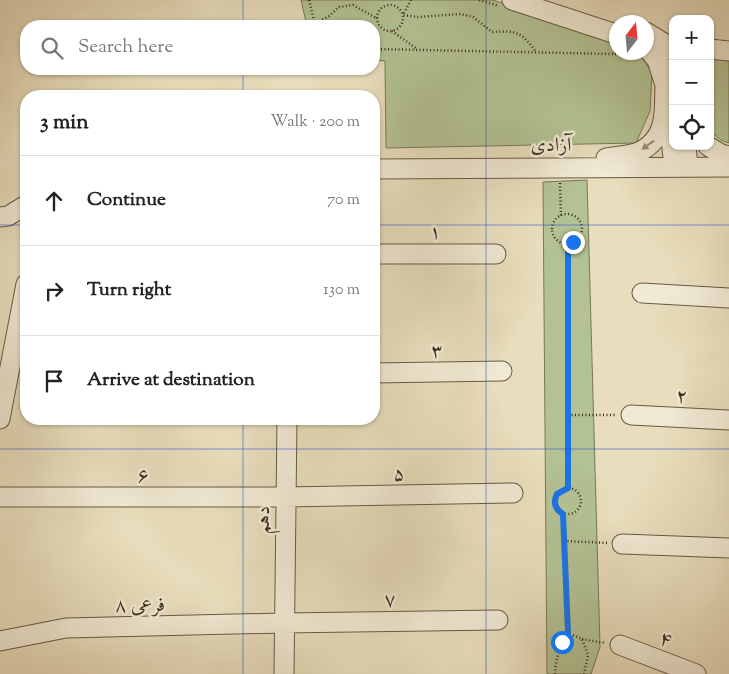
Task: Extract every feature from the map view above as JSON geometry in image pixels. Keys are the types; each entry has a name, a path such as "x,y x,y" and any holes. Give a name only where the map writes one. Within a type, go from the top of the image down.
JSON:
{"street":[{"path":"548,0 609,19"},
{"path":"509,4 609,37"},
{"path":"662,49 657,60 665,84 681,167"},
{"path":"714,49 729,51"},
{"path":"563,166 640,151 657,139 663,122 665,84"},
{"path":"681,167 685,150"},
{"path":"714,150 729,156"},
{"name":"آزادی","path":"380,169 563,166 729,167"},
{"path":"0,217 8,216 20,209"},
{"name":"۱","path":"380,254 496,254"},
{"path":"642,293 729,298"},
{"path":"0,419 17,377 20,346"},
{"name":"۳","path":"380,373 502,371"},
{"name":"۲","path":"631,414 729,420"},
{"name":"دهم","path":"284,674 283,622 287,425"},
{"name":"۵","path":"285,497 514,493"},
{"name":"۶","path":"0,497 285,497"},
{"path":"622,544 729,548"},
{"name":"۷","path":"283,622 498,620"},
{"name":"فرعی ۸","path":"0,641 66,628 283,622"},
{"name":"۴","path":"620,645 696,674"}],"path":[{"path":"309,0 314,20"},
{"path":"392,31 400,27 403,15 411,0"},
{"path":"479,0 509,4"},
{"path":"323,20 339,6 353,5 376,18 379,10 386,5 398,8 403,15 418,17 461,14 473,17 492,32 508,31 526,37 536,52"},
{"path":"380,26 383,29 392,31 417,50"},
{"path":"380,49 609,54"},
{"path":"560,216 563,166"},
{"path":"571,215 575,217 581,226 580,236 568,244 556,239 552,230 554,222 560,216 571,215"},
{"path":"568,244 568,488"},
{"path":"568,415 631,414"},
{"path":"555,674 556,662 562,642 568,633 563,514 555,505 555,497 560,491 568,488 572,489 579,495 580,504 576,511 563,514"},
{"path":"564,541 622,544"},
{"path":"568,633 582,639 620,645"},
{"path":"582,639 588,655 584,674"}],"green space":[{"path":"301,0 493,0 609,38 609,60 644,60 652,73 650,111 636,143 386,148 385,61 380,61 380,20 306,20"},
{"path":"714,56 729,58 729,143 714,134"},
{"path":"587,180 600,647 591,674 547,674 543,182"}],"route":[{"path":"562,642 568,633 563,514 555,505 555,497 560,491 568,488 568,244 573,242"}]}
